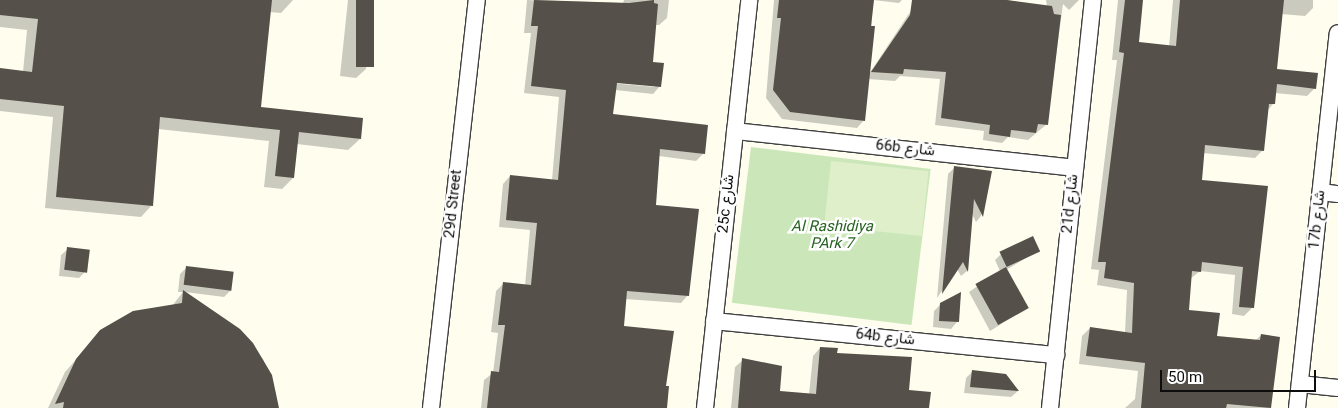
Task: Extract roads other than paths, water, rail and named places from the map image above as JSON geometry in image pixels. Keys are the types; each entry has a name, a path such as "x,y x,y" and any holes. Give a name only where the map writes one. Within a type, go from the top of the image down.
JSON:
{"street":[{"name":"29d Street","path":"431,408 477,0"},
{"name":"25c شارع","path":"705,408 749,0"},
{"name":"21d شارع","path":"1050,408 1093,0"},
{"name":"17b شارع","path":"1297,408 1338,33"},
{"name":"66b شارع","path":"735,131 1075,168"},
{"path":"1321,192 1338,194"},
{"name":"64b شارع","path":"714,321 1056,355"},
{"path":"1300,384 1338,388"}],"park label":[{"name":"Al Rashidiya PArk 7","path":"832,236"}]}
